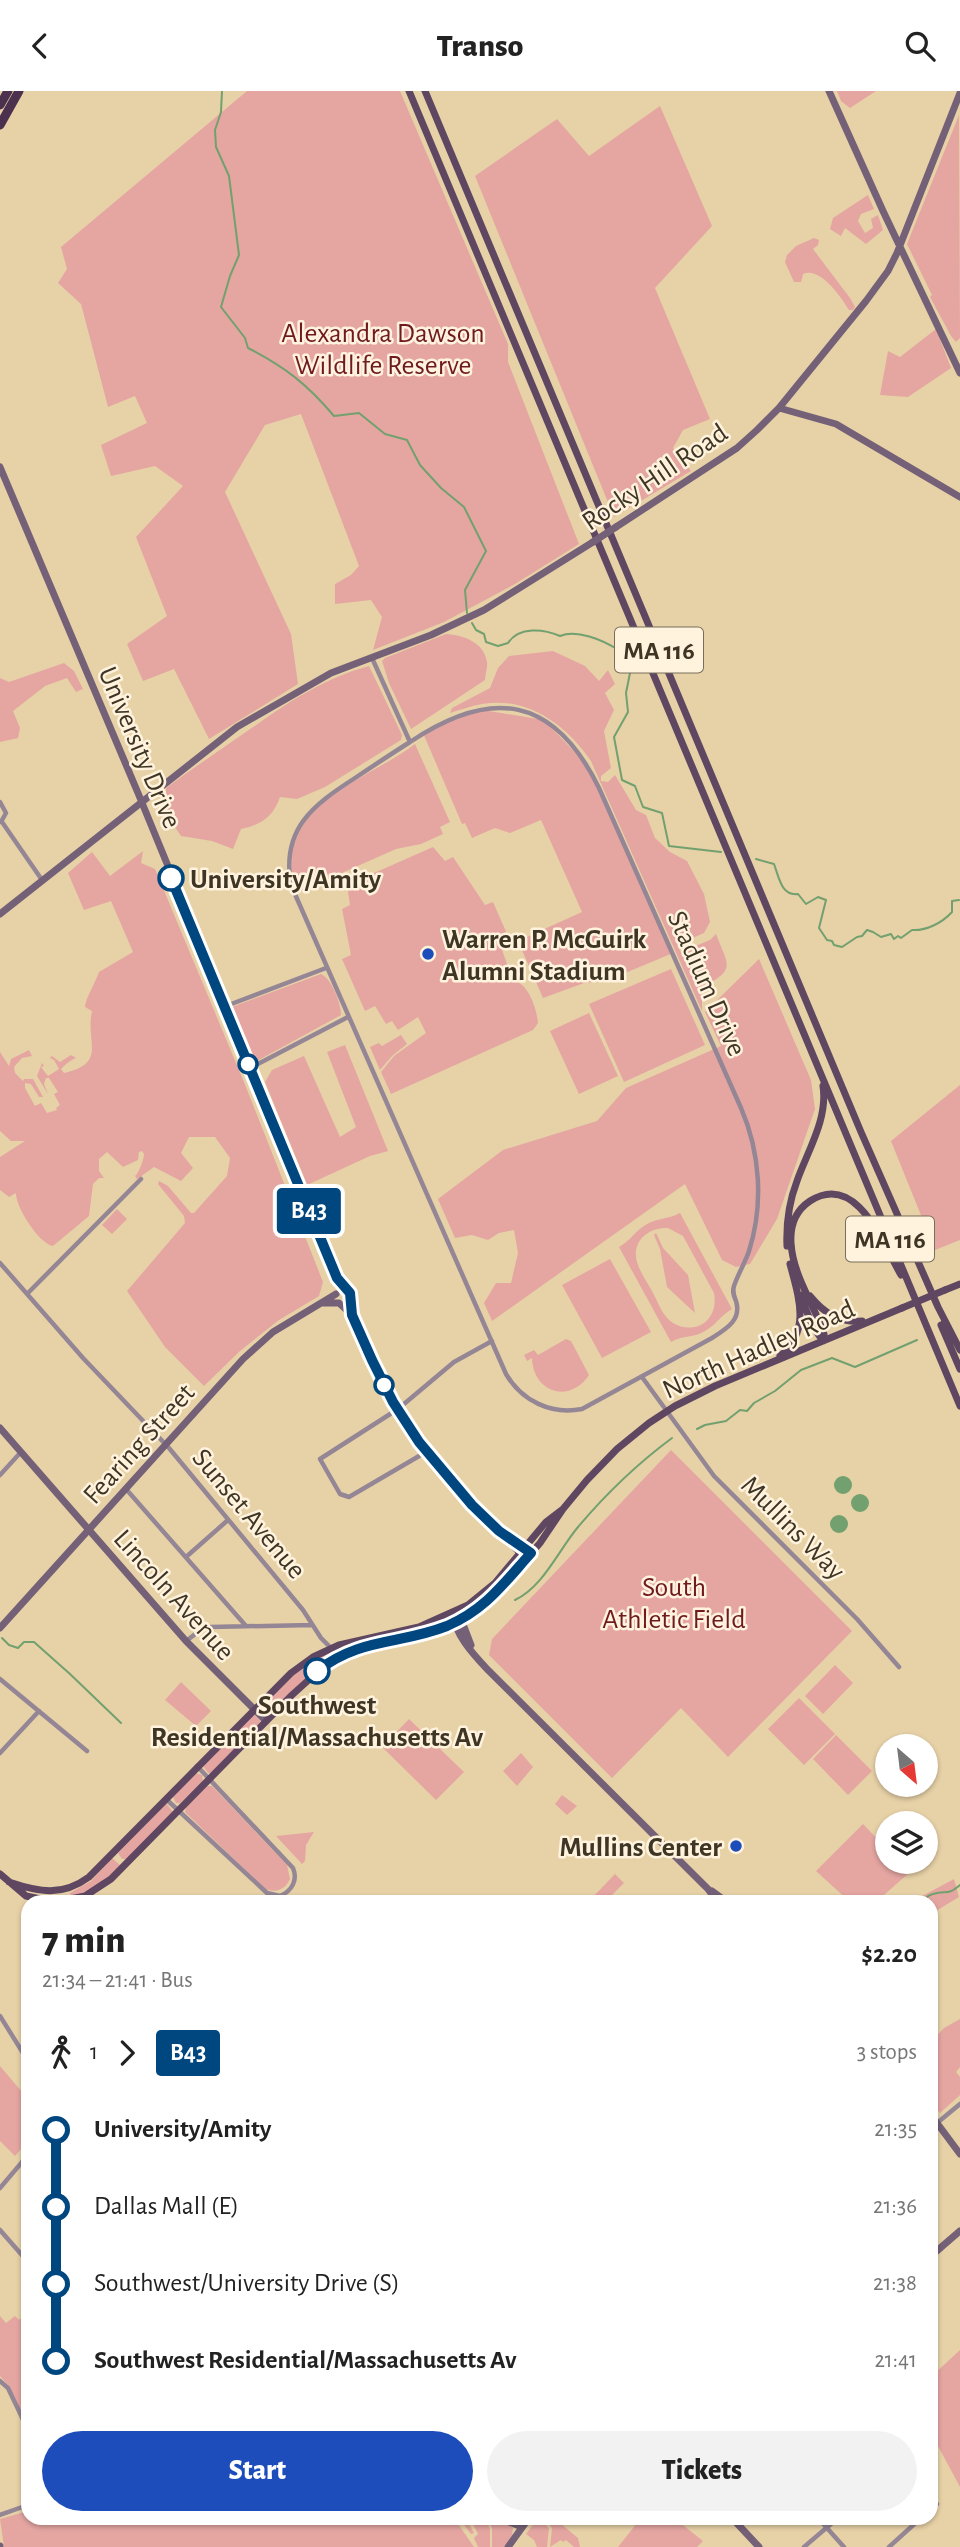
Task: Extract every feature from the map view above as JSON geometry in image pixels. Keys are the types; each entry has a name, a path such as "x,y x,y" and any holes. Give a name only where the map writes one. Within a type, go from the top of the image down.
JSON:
{"highway":[{"path":"0,125 19,91"}],"main road":[{"name":"MA 116","path":"409,91 960,1406"},
{"name":"MA 116","path":"425,91 960,1369"},
{"path":"830,91 960,373"},
{"name":"Rocky Hill Road","path":"0,914 220,738 306,685 431,635 502,601 737,448 779,408 888,271 959,99"},
{"path":"779,408 835,424 960,498"},
{"name":"University Drive","path":"0,467 141,800 337,1278 350,1293 352,1315 372,1360 398,1409 426,1452 471,1504 526,1554"},
{"path":"821,1071 824,1092 822,1114 795,1185 787,1215 787,1247 799,1284 824,1334 823,1341"},
{"path":"774,1361 791,1346 799,1331 799,1284 792,1250 792,1232 796,1217 804,1206 815,1199 837,1195 852,1201 868,1217 914,1295"},
{"path":"889,1198 960,1350"},
{"name":"University Drive","path":"337,1278 336,1293 340,1303 352,1315"},
{"path":"799,1284 818,1305 834,1317 849,1321 871,1321"},
{"name":"North Hadley Road","path":"526,1554 553,1527 563,1509 617,1448 666,1412 696,1395 774,1361 960,1284"},
{"path":"336,1293 346,1289"},
{"name":"Fearing Street","path":"0,1628 216,1386 259,1343 336,1293"},
{"path":"340,1303 350,1300"},
{"name":"Fearing Street","path":"323,1303 340,1303"},
{"name":"Lincoln Avenue","path":"0,1428 186,1641 269,1719"},
{"path":"9,1882 33,1890 57,1891 75,1887 89,1877 291,1673 331,1649 359,1639 413,1629 453,1613 487,1591 526,1554"},
{"path":"87,1895 107,1883 317,1671 341,1655 370,1644 426,1633 457,1621 497,1593 526,1554"},
{"path":"453,1613 472,1649 488,1670 714,1895"},
{"path":"0,1874 25,1895"},
{"path":"57,1891 58,1895"},
{"path":"938,2124 960,2154"},
{"path":"938,2250 960,2231"},
{"path":"508,2547 522,2527 517,2525"},
{"path":"739,2525 760,2547"}],"street":[{"path":"372,657 410,742"},
{"name":"Stadium Drive","path":"491,708 517,710 537,716 573,744 586,761 599,788 746,1117 756,1160 758,1200 749,1253 734,1286 737,1317 720,1333 642,1377 631,1380 587,1407 573,1411 550,1408 528,1399 506,1374 291,885 289,865 293,841 301,823 317,804 410,742 450,717 491,708"},
{"path":"0,802 6,813 1,822 42,880"},
{"path":"224,1007 326,968"},
{"path":"250,1067 348,1017"},
{"path":"27,1294 141,1178"},
{"name":"Sunset Avenue","path":"0,1263 92,1368 165,1444 331,1649"},
{"path":"426,1452 351,1497 341,1494 320,1457 398,1409 454,1362 492,1341"},
{"path":"642,1377 666,1412"},
{"name":"Mullins Way","path":"666,1412 714,1476 857,1619 899,1667"},
{"path":"0,1475 21,1453"},
{"path":"126,1489 246,1626"},
{"path":"186,1557 228,1520"},
{"path":"186,1641 206,1627 313,1625"},
{"name":"Sunset Avenue","path":"321,1638 322,1653"},
{"path":"0,1679 87,1751"},
{"path":"0,1753 38,1711"},
{"path":"197,1766 293,1868 295,1880 282,1895"},
{"path":"166,1798 267,1893 276,1895"},
{"path":"0,2016 21,2050"},
{"path":"938,2122 960,2104"},
{"path":"0,2188 21,2163"},
{"path":"0,2230 21,2254"},
{"path":"0,2381 8,2388 21,2415"},
{"path":"0,2515 21,2508"},
{"path":"824,2525 844,2547"},
{"path":"804,2547 830,2525"},
{"path":"889,2547 913,2525"}],"green space":[{"name":"Alexandra Dawson Wildlife Reserve","path":"247,91 400,91 508,344 508,362 579,544 515,584 444,622 373,650 382,617 371,600 335,604 335,584 351,575 359,566 301,414 265,425 225,492 291,634 298,684 209,739 174,669 143,681 127,644 167,616 136,537 183,486 155,466 111,476 101,445 147,423 135,396 108,407 81,304 58,283 67,269 61,247"},
{"path":"837,91 876,91 850,108 841,101"},
{"path":"660,106 712,226 655,288 710,419 683,430 673,448 691,471 614,517 475,176 557,119 589,156"},
{"path":"959,115 960,338 956,342 930,297 932,295 907,244"},
{"path":"868,195 874,209 861,214 858,221 865,233 873,228 871,219 878,215 883,230 866,244 845,228 841,236 830,229 833,218"},
{"path":"814,238 819,240 813,249 850,298 855,307 853,310 849,310 829,284 816,274 803,274 801,282 794,282 785,262 787,255 796,246"},
{"path":"936,329 951,368 908,397 880,395 888,351 900,357"},
{"path":"446,634 466,638 482,649 487,662 485,680 411,729 389,683 382,661"},
{"path":"553,651 585,666 599,681 608,670 615,684 605,693 614,710 604,731 611,768 601,776 601,781 608,782 615,775 636,810 646,815 655,838 670,852 687,861 704,894 710,922 704,933 679,944 678,947 681,952 710,940 716,934 724,954 727,966 725,971 702,988 702,1011 591,761 581,748 558,725 515,704 482,704 450,713 452,708 490,688 498,668 509,656"},
{"path":"64,663 74,671 83,689 76,692 67,678 45,686 13,711 20,728 18,738 0,742 0,678 9,682"},
{"path":"369,666 402,735 401,740 325,787 297,799 280,797 274,810 265,819 241,829 233,849 212,841 181,836 166,814 166,788 298,697 339,676"},
{"path":"477,709 544,720 588,766 673,953 606,981 584,983 543,998 518,941 582,912 541,820 510,833 495,828 472,838 465,823 462,824 423,733"},
{"path":"415,744 450,822 440,827 443,834 421,844 396,849 297,891 292,875 292,859 297,838 307,820 339,791"},
{"path":"433,847 445,861 453,857 485,905 493,902 508,936 499,941 513,981 527,991 534,1004 538,1023 533,1030 391,1094 381,1072 394,1056 426,1033 418,1017 398,1030 392,1021 386,1024 375,1006 365,1011 342,959 351,955 342,909 350,905 347,885"},
{"path":"143,851 141,863 155,869 244,1082 323,1282 319,1296 279,1320 240,1351 204,1386 165,1347 127,1291 185,1223 184,1216 158,1184 159,1181 168,1186 191,1213 194,1213 227,1176 230,1158 215,1137 189,1137 181,1153 193,1168 181,1181 154,1167 137,1179 135,1176 144,1156 142,1151 139,1152 138,1160 123,1167 107,1152 99,1159 99,1171 104,1178 99,1178 93,1184 89,1216 53,1246 41,1239 29,1224 19,1206 16,1193 9,1197 0,1190 0,1157 25,1141 11,1141 0,1131 0,1052 9,1066 11,1059 29,1050 32,1056 22,1058 14,1067 15,1073 23,1081 33,1079 43,1097 39,1097 31,1084 25,1083 25,1088 35,1106 41,1103 47,1113 57,1110 60,1105 54,1094 58,1092 49,1078 46,1078 44,1084 48,1094 37,1076 42,1063 44,1066 41,1067 48,1076 59,1069 50,1058 52,1056 60,1062 71,1055 76,1058 61,1069 64,1073 78,1069 86,1063 92,1050 92,1011 85,1007 89,995 99,972 133,952 111,901 84,910 68,873 92,852 110,876"},
{"path":"759,959 811,1080 815,1109 777,1219 750,1264 736,1267 722,1260 685,1184 492,1321 484,1303 496,1283 511,1283 518,1253 514,1230 499,1233 488,1240 472,1235 455,1238 438,1199 503,1150 597,1121 626,1088 721,1046 705,1012"},
{"path":"671,969 705,1045 624,1082 589,1004"},
{"path":"321,974 335,992 341,1015 253,1061 232,1007"},
{"path":"589,1013 618,1076 579,1094 550,1031"},
{"path":"401,1035 407,1044 380,1070 370,1047 379,1043 382,1046"},
{"path":"345,1045 388,1151 370,1156 307,1185 265,1082 272,1070 304,1056 340,1137 356,1127 327,1052"},
{"path":"960,1085 960,1240 935,1250 891,1141"},
{"path":"117,1209 127,1219 112,1234 102,1225"},
{"path":"680,1213 732,1309 705,1331 671,1342 619,1247 647,1224","holes":["668,1228 683,1236 715,1297 710,1316 701,1325 693,1327 677,1325 666,1317 640,1269 636,1254 639,1242 654,1230"]},
{"path":"656,1233 663,1248 688,1275 695,1313 667,1287 660,1249 654,1235"},
{"path":"610,1259 651,1332 602,1358 562,1285"},
{"path":"566,1339 571,1341 589,1375 572,1389 554,1391 539,1379 532,1358 527,1361 524,1355 534,1350 538,1355"},
{"name":"South Athletic Field","path":"671,1450 852,1631 728,1757 681,1708 612,1778 489,1655 492,1639"},
{"path":"365,1642 336,1656 314,1671 273,1710 265,1706 281,1683 308,1664 337,1650"},
{"path":"835,1665 853,1683 823,1714 805,1696"},
{"path":"181,1682 211,1711 196,1726 165,1700"},
{"path":"799,1698 835,1734 804,1765 768,1729"},
{"path":"254,1714 261,1722 208,1773 203,1766"},
{"path":"409,1719 464,1772 436,1800 382,1747"},
{"path":"836,1735 872,1771 848,1795 813,1759"},
{"path":"521,1753 533,1767 517,1786 503,1771"},
{"path":"195,1773 202,1775 203,1782 180,1803 176,1803 173,1797"},
{"path":"207,1786 212,1786 287,1865 290,1879 283,1888 273,1891 265,1889 185,1812 186,1807"},
{"path":"562,1795 577,1806 567,1815 555,1804"},
{"path":"166,1803 173,1812 127,1859 122,1859 118,1853"},
{"path":"863,1824 875,1836 875,1874 908,1874 884,1895 842,1895 816,1871"},
{"path":"314,1832 306,1845 305,1861 302,1864 276,1836"},
{"path":"112,1858 120,1865 98,1885 85,1892 70,1895 91,1881"},
{"path":"615,1874 624,1883 612,1895 595,1895"},
{"path":"954,1879 959,1897 938,1910 938,1895 924,1895"},
{"path":"960,2019 960,2067 956,2072 960,2077 960,2095 940,2113 938,2034"},
{"path":"0,2066 21,2091 21,2149 15,2156 0,2141"},
{"path":"0,2316 6,2323 15,2316 19,2320 21,2318 21,2411 9,2386 0,2376"},
{"path":"960,2350 960,2487 938,2446 938,2370"},
{"path":"21,2513 21,2525 459,2525 474,2547 4,2547 0,2519"},
{"path":"464,2525 470,2525 474,2533 471,2534"},
{"path":"474,2525 488,2525 490,2547 478,2547 474,2538 478,2534"},
{"path":"490,2525 509,2525 513,2528 504,2547 492,2547"},
{"path":"533,2525 546,2525 549,2528 547,2547 537,2547 534,2540 526,2534"},
{"path":"550,2525 562,2525 578,2538 580,2547 561,2540 550,2547 552,2528"},
{"path":"635,2525 683,2525 703,2541 697,2547 618,2547"}],"shaded area":[{"path":"839,1476 847,1476 852,1485 850,1492 839,1494 834,1489 834,1481"},
{"path":"856,1494 864,1494 869,1503 867,1510 856,1512 851,1507 851,1499"},
{"path":"835,1515 843,1515 848,1524 846,1531 835,1533 830,1528 830,1520"}],"waterway":[{"path":"222,91 221,112 215,130 216,147 229,176 239,255 221,307 245,338 248,348 295,377 334,416 359,413 385,434 407,440 420,465 441,488 464,507 486,551 465,590 467,613"},
{"path":"472,623 476,630 484,634 486,642 498,646 508,643 525,631 539,631 560,636 582,635 617,649 619,657 631,668 626,693 628,712 614,737 622,780 635,786 643,807 662,813 669,846 721,852"},
{"path":"756,859 774,864 784,889 798,894 806,904 818,897 826,900 819,928 827,940 842,947 862,936 867,930 881,937 891,934 894,939 898,936 901,938 912,930 928,928 948,916 952,912 952,901 959,900"},
{"path":"697,1429 726,1421 740,1410 747,1411 754,1403 775,1391 801,1370 832,1358 855,1367 917,1340"},
{"path":"515,1600 542,1578 578,1527 610,1492 672,1438"},
{"path":"2,1638 9,1645 18,1648 24,1642 34,1642 121,1723"},
{"path":"931,1895 947,1892 960,1885"}],"bus line":[{"name":"B43","path":"171,878 337,1278 350,1293 352,1315 387,1390 419,1442 439,1468 499,1531 531,1553 497,1593 463,1618 426,1633 356,1649 335,1658 317,1671"}],"place":[{"name":"University/Amity","path":"171,878"},
{"name":"Warren P. McGuirk Alumni Stadium","path":"428,954"},
{"name":"Southwest Residential/Massachusetts Av","path":"317,1671"},
{"name":"Mullins Center","path":"736,1846"}]}
